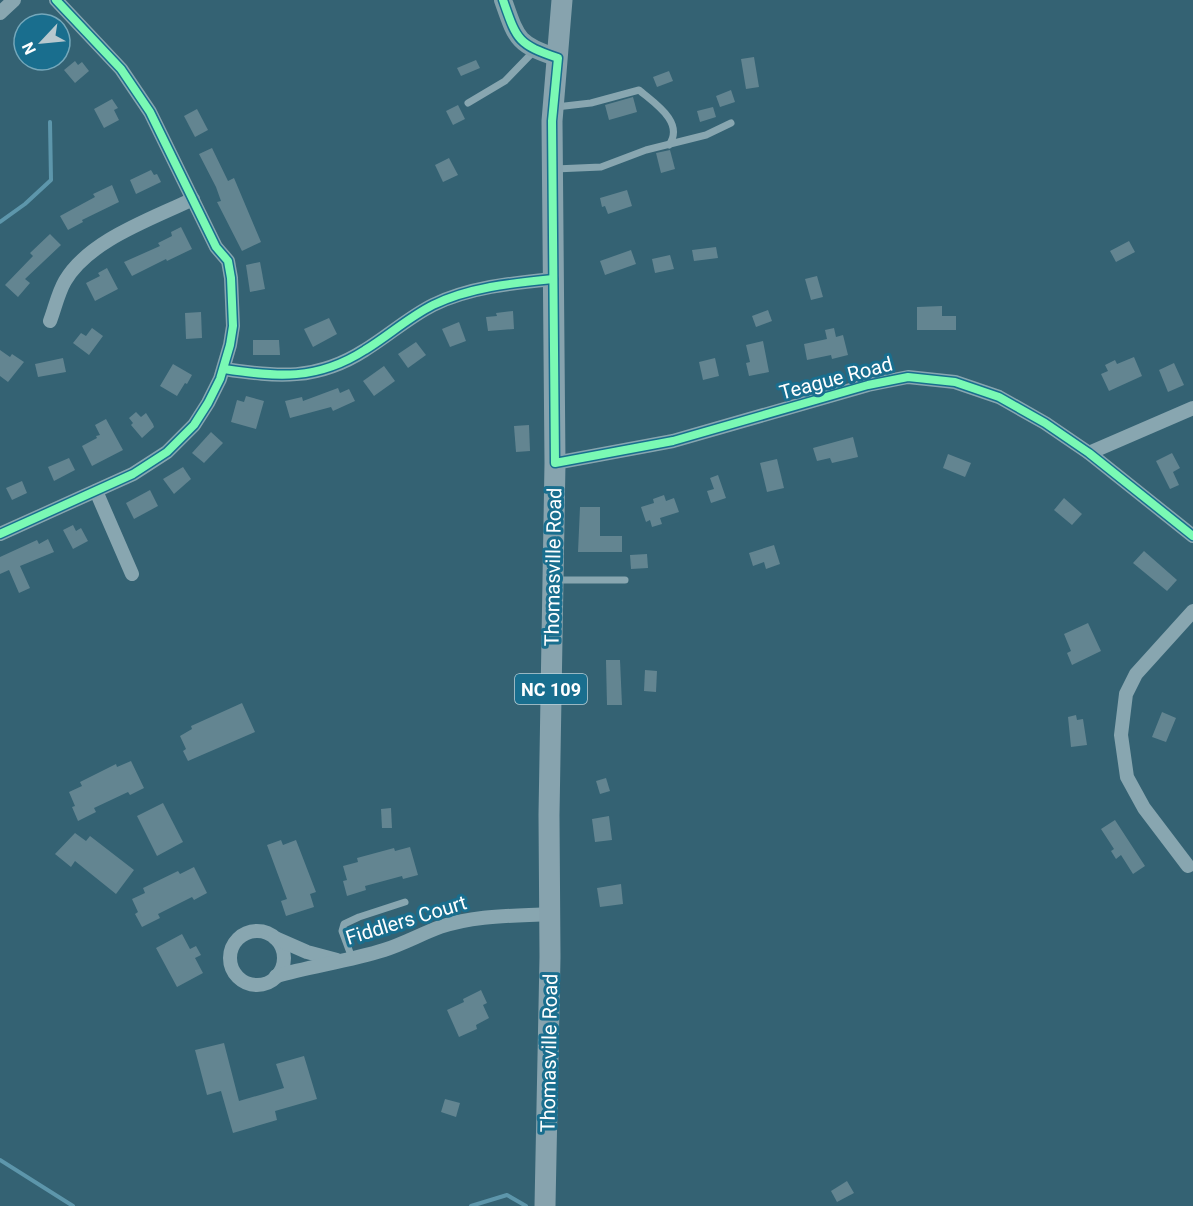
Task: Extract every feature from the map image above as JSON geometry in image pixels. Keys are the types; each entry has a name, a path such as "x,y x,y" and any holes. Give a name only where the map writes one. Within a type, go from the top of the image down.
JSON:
{"main road":[{"path":"502,0 515,34 536,50 558,58"},
{"name":"Thomasville Road","path":"545,1206 555,464 552,121 562,0"}],"street":[{"path":"0,13 14,0"},
{"path":"0,534 96,492 151,464 180,440 194,425 208,403 224,369 233,326 228,261 216,247 150,112 121,69 56,0"},
{"path":"50,321 65,281 88,256 116,236 193,199"},
{"path":"224,369 287,376 321,370 354,357 422,311 448,299 506,284 553,279"},
{"name":"Teague Road","path":"555,464 673,441 868,385 908,377 955,382 999,396 1045,423 1089,453 1193,536"},
{"path":"1089,453 1193,408"},
{"path":"96,492 132,574"},
{"path":"1188,866 1144,808 1127,777 1121,735 1126,694 1136,674 1193,611"},
{"name":"Fiddlers Court","path":"275,938 265,932 253,931 242,935 233,944 230,955 231,967 238,977 248,983 260,985 276,976 302,968 323,966 337,960 386,950 441,926 494,916 550,914"},
{"path":"275,938 307,952 337,960"},
{"path":"275,938 282,948 284,960 276,976"}],"lane":[{"path":"468,103 505,81 536,50"},
{"path":"554,107 591,103 639,90 664,111 673,124 674,137 669,145"},
{"path":"553,169 601,167 646,150 706,135 731,123"},
{"path":"553,580 625,580"},
{"path":"352,958 342,932 344,924 405,902"}],"building":[{"path":"754,57 759,87 746,89 741,59"},
{"path":"476,60 480,68 461,76 457,68"},
{"path":"75,61 78,65 82,62 89,71 75,83 66,72 72,72 72,63"},
{"path":"669,71 673,81 657,87 653,77"},
{"path":"731,90 735,102 720,107 716,96"},
{"path":"633,97 637,112 609,120 605,105"},
{"path":"112,99 118,108 114,110 119,120 104,128 94,109"},
{"path":"458,105 465,119 453,125 446,111"},
{"path":"713,107 716,117 700,122 697,111"},
{"path":"197,109 208,130 195,137 184,116"},
{"path":"212,148 228,181 234,178 261,242 242,251 217,202 221,201 216,187 199,154"},
{"path":"670,150 675,169 661,173 656,153"},
{"path":"449,158 458,175 443,182 435,165"},
{"path":"151,170 154,175 157,174 161,182 136,194 130,180"},
{"path":"112,185 119,202 82,220 83,222 68,230 60,216 95,197 93,194"},
{"path":"627,190 632,206 608,214 605,206 602,207 600,198"},
{"path":"181,227 192,249 132,276 124,262 160,246 158,243 172,236 171,232"},
{"path":"50,234 61,245 25,279 30,283 18,297 5,285 33,256 30,253"},
{"path":"1129,241 1135,252 1116,262 1110,251"},
{"path":"716,247 718,258 694,261 692,250"},
{"path":"631,250 636,264 605,275 600,261"},
{"path":"670,255 674,269 655,273 652,259"},
{"path":"260,262 265,289 250,292 246,265"},
{"path":"107,268 118,289 95,301 86,283 100,276 98,273"},
{"path":"817,276 823,297 811,300 805,279"},
{"path":"942,306 942,316 956,316 956,330 917,330 917,307"},
{"path":"768,310 772,321 756,327 752,316"},
{"path":"513,311 514,329 488,331 486,317"},
{"path":"201,312 202,338 186,339 185,313"},
{"path":"329,318 337,334 313,347 304,329"},
{"path":"459,322 466,341 450,347 442,329"},
{"path":"92,328 103,336 89,355 73,343 81,333 86,336"},
{"path":"834,328 836,337 843,335 848,355 832,359 831,355 807,360 804,344 827,339 825,330"},
{"path":"253,340 279,340 280,355 253,355"},
{"path":"763,341 769,372 749,376 746,363 750,362 746,345"},
{"path":"416,342 426,355 408,368 398,354"},
{"path":"0,350 24,362 8,382 0,376"},
{"path":"1134,357 1142,376 1109,391 1101,374 1108,371 1105,365 1115,360 1117,364"},
{"path":"63,358 66,372 38,377 35,364"},
{"path":"715,358 719,376 703,380 699,362"},
{"path":"1174,363 1184,385 1168,392 1159,370"},
{"path":"173,364 192,375 177,396 160,386"},
{"path":"384,366 395,381 374,396 363,381"},
{"path":"338,388 340,393 349,389 355,401 333,411 331,407 290,418 285,401 302,397 303,401"},
{"path":"246,396 264,401 256,429 231,422 237,400 244,402"},
{"path":"136,412 141,417 146,413 154,427 142,438 131,425 133,423 129,418"},
{"path":"106,419 123,450 92,466 82,446 100,435 95,425"},
{"path":"529,425 530,451 516,452 514,426"},
{"path":"211,432 223,443 204,463 192,453"},
{"path":"853,437 858,457 832,463 830,458 817,461 813,448"},
{"path":"1172,453 1180,468 1173,472 1179,485 1170,489 1156,461"},
{"path":"948,454 971,463 965,477 943,468"},
{"path":"69,458 75,470 54,481 48,467"},
{"path":"777,459 784,488 767,492 760,463"},
{"path":"183,467 191,479 174,494 163,479"},
{"path":"718,475 726,498 711,503 707,491 714,489 710,478"},
{"path":"22,481 27,493 12,500 6,488"},
{"path":"150,490 158,506 134,519 126,503"},
{"path":"664,495 666,501 674,498 679,512 660,518 662,524 652,527 650,520 646,522 641,507 654,503 653,499"},
{"path":"1064,498 1082,514 1072,525 1054,510"},
{"path":"580,507 600,507 600,536 622,536 622,552 578,552"},
{"path":"73,525 76,531 81,528 88,541 73,549 63,530"},
{"path":"48,539 54,552 20,566 30,588 19,593 9,570 0,574 0,557 37,540 39,544"},
{"path":"774,545 780,564 766,569 764,562 753,566 749,553"},
{"path":"1144,551 1177,580 1167,591 1133,563"},
{"path":"647,554 648,568 631,569 630,555"},
{"path":"1088,623 1101,651 1072,665 1067,653 1071,651 1064,634"},
{"path":"606,660 620,660 622,705 607,705"},
{"path":"645,670 657,671 656,692 644,691"},
{"path":"242,703 255,732 188,761 180,736 192,729 191,726"},
{"path":"1162,712 1176,718 1166,742 1152,737"},
{"path":"1076,715 1077,720 1083,719 1087,745 1071,747 1068,717"},
{"path":"131,761 144,788 130,795 128,792 94,808 96,812 78,821 69,792 82,786 80,782 116,764 117,767"},
{"path":"606,778 610,791 600,794 596,781"},
{"path":"163,803 183,842 157,856 137,816"},
{"path":"391,808 392,828 382,828 381,809"},
{"path":"609,816 612,840 595,842 592,819"},
{"path":"1115,820 1145,866 1133,874 1121,855 1116,859 1111,851 1114,849 1101,829"},
{"path":"75,833 86,841 90,836 134,870 116,894 75,861 71,867 55,854"},
{"path":"281,840 283,845 296,840 316,892 310,894 314,907 286,916 281,901 287,899 267,845"},
{"path":"410,847 418,875 403,879 402,876 365,886 366,890 347,896 343,881 347,880 343,866 358,862 357,858 394,848 395,851"},
{"path":"194,867 207,893 194,900 192,897 158,914 160,918 142,927 135,914 138,912 132,899 145,893 143,888 178,871 180,874"},
{"path":"621,884 623,904 600,907 597,888"},
{"path":"182,934 190,949 196,946 201,955 195,958 203,973 177,987 156,948"},
{"path":"481,990 487,1003 483,1005 489,1018 476,1025 477,1029 459,1037 447,1010"},
{"path":"224,1043 239,1101 284,1088 276,1064 304,1056 317,1099 275,1111 277,1120 233,1133 221,1091 207,1095 195,1050"},
{"path":"445,1099 460,1103 456,1117 441,1112"},
{"path":"847,1181 854,1193 837,1202 831,1191"}],"waterway":[{"path":"0,222 25,204 51,180 50,122"},
{"path":"0,1160 73,1206"},
{"path":"471,1206 507,1195 526,1206"}],"cycle path":[{"path":"0,534 133,474 167,452 194,425 208,403 220,379 233,326 228,261 216,247 150,112 121,69 56,0"},
{"path":"503,0 520,39 534,49 558,58 552,121 555,463 673,441 868,385 908,377 955,382 999,397 1045,423 1089,453 1193,536"},
{"path":"224,369 279,375 313,372 347,360 415,315 447,299 492,287 553,279"}]}
